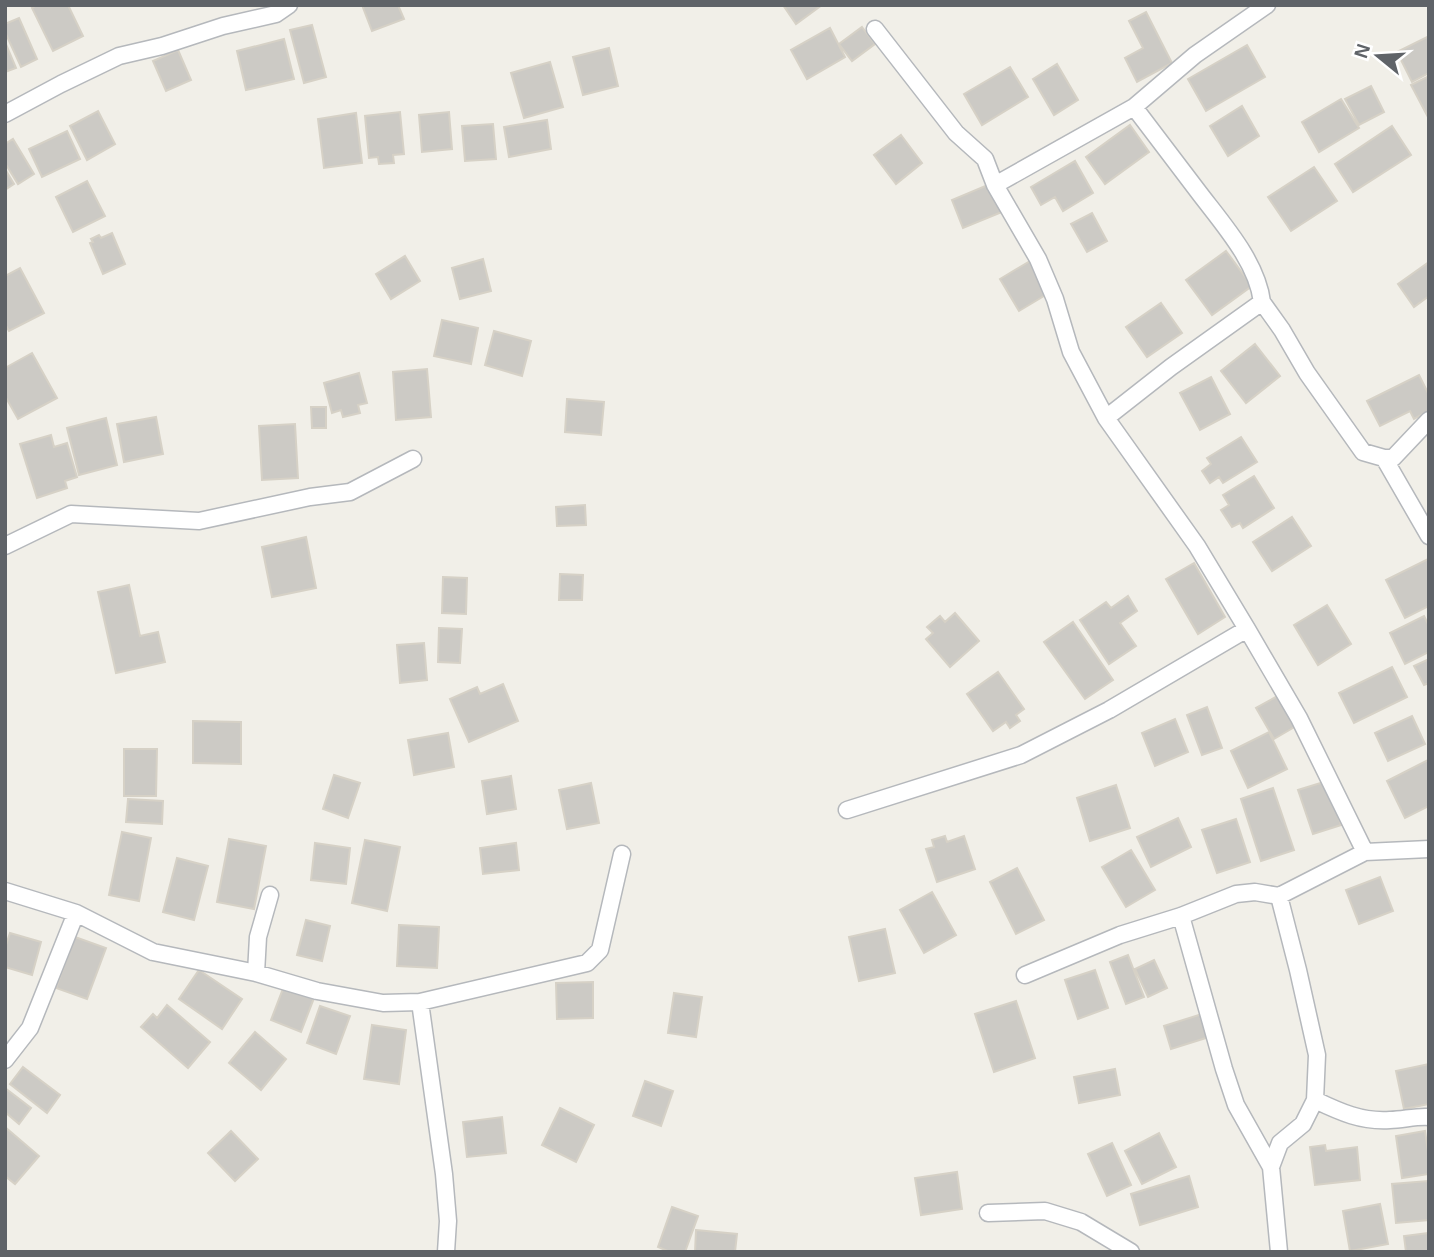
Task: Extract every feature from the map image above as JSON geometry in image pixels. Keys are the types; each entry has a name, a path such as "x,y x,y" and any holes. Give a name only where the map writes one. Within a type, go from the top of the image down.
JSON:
{"street":[{"path":"5,114 119,56 162,46 223,26 276,14 289,5"},
{"path":"995,185 1134,107 1195,54 1267,5"},
{"path":"875,29 956,133 985,159 995,185 1038,259 1055,299 1071,352 1105,418 1197,546 1247,629 1299,718 1365,852"},
{"path":"1134,107 1231,235 1256,277 1262,302 1307,373 1363,452 1393,458 1429,420"},
{"path":"1105,418 1262,302"},
{"path":"1384,458 1429,536"},
{"path":"5,546 71,514 199,521 310,497 350,492 413,459"},
{"path":"847,810 1021,755 1109,710 1247,629"},
{"path":"1025,975 1120,935 1181,916 1236,894 1255,892 1279,896 1365,852 1429,849"},
{"path":"5,891 76,913 153,953 256,973 317,991 383,1003 420,1002 587,963 600,950 622,854"},
{"path":"256,973 258,937 270,895"},
{"path":"1271,1167 1280,1143 1303,1124 1315,1100 1317,1055 1279,896"},
{"path":"5,1060 30,1028 76,913"},
{"path":"1181,916 1236,1105 1271,1167 1279,1252"},
{"path":"420,1002 444,1174 448,1221 446,1252"},
{"path":"1315,1100 1346,1115 1371,1121 1429,1116"},
{"path":"988,1213 1045,1211 1082,1222 1126,1250"}],"building":[{"path":"37,5 68,5 83,36 53,51 32,8"},
{"path":"362,5 398,5 404,19 372,31"},
{"path":"783,5 822,5 796,24"},
{"path":"1146,12 1172,63 1137,82 1125,58 1143,48 1129,21"},
{"path":"19,18 37,59 21,67 5,32 5,24"},
{"path":"312,25 326,77 304,83 290,30"},
{"path":"862,27 875,44 852,61 839,44"},
{"path":"830,28 845,57 807,79 791,50"},
{"path":"1429,36 1429,73 1412,82 1397,52"},
{"path":"284,39 294,79 246,90 237,51"},
{"path":"5,42 16,68 5,72"},
{"path":"1247,45 1265,77 1206,111 1188,79"},
{"path":"609,48 618,86 583,95 573,57"},
{"path":"178,50 191,80 166,91 153,61"},
{"path":"550,62 563,107 524,118 511,73"},
{"path":"1057,64 1078,100 1054,115 1033,79"},
{"path":"1010,67 1028,97 982,125 964,94"},
{"path":"1429,76 1429,119 1411,85"},
{"path":"1371,86 1384,112 1359,125 1345,99"},
{"path":"1341,99 1359,128 1319,152 1302,122"},
{"path":"1242,106 1259,136 1228,156 1210,126"},
{"path":"98,111 115,144 87,160 70,126"},
{"path":"400,112 404,154 393,155 394,163 379,164 378,157 369,158 365,116"},
{"path":"449,112 452,149 422,152 419,115"},
{"path":"356,113 362,163 324,168 318,119"},
{"path":"547,120 551,149 509,157 504,127"},
{"path":"493,124 496,159 465,161 462,126"},
{"path":"1130,125 1149,152 1105,184 1086,157"},
{"path":"1392,126 1411,155 1353,192 1335,164"},
{"path":"67,131 80,159 42,177 29,149"},
{"path":"901,135 922,163 896,184 874,155"},
{"path":"13,139 34,174 18,184 5,163 5,144"},
{"path":"1075,161 1093,193 1063,211 1055,197 1041,205 1031,187"},
{"path":"1314,167 1337,201 1291,231 1268,197"},
{"path":"5,169 14,184 5,190"},
{"path":"87,181 105,216 73,232 56,197"},
{"path":"990,184 1002,212 963,228 952,200"},
{"path":"1092,213 1107,241 1087,252 1071,224"},
{"path":"112,233 125,264 103,274 90,243 93,242 91,239 99,235 101,238"},
{"path":"1226,251 1252,286 1212,315 1186,280"},
{"path":"405,256 420,281 391,299 376,274"},
{"path":"483,259 491,291 460,299 452,268"},
{"path":"1030,261 1049,293 1019,311 1000,279"},
{"path":"1429,262 1429,296 1414,307 1398,284"},
{"path":"20,268 44,313 9,331 5,324 5,276"},
{"path":"1161,303 1182,333 1147,357 1126,327"},
{"path":"442,320 478,328 471,364 434,356"},
{"path":"494,331 531,341 522,376 485,365"},
{"path":"1255,344 1280,376 1246,403 1221,371"},
{"path":"32,353 57,398 18,419 5,396 5,368"},
{"path":"427,369 431,417 396,420 393,372"},
{"path":"359,373 367,403 358,405 360,413 343,417 341,410 332,413 324,383"},
{"path":"1419,375 1429,395 1429,411 1414,419 1410,411 1380,426 1367,401"},
{"path":"1211,377 1230,414 1200,430 1180,393"},
{"path":"567,399 604,402 601,435 565,432"},
{"path":"311,407 326,407 326,428 312,428"},
{"path":"156,417 163,454 124,462 117,424"},
{"path":"106,418 117,465 79,475 67,428"},
{"path":"295,424 298,478 262,480 259,426"},
{"path":"51,435 54,447 67,443 77,477 65,481 67,488 37,498 20,444"},
{"path":"1241,437 1257,462 1223,483 1219,477 1210,483 1202,471 1211,464 1207,458"},
{"path":"1254,476 1274,508 1243,528 1240,523 1232,527 1221,510 1229,505 1223,495"},
{"path":"585,505 586,525 557,526 556,507"},
{"path":"1292,517 1311,546 1272,571 1253,542"},
{"path":"306,537 316,588 272,597 262,547"},
{"path":"1428,559 1429,606 1405,618 1386,580"},
{"path":"1194,563 1225,617 1198,634 1166,579"},
{"path":"560,574 583,575 582,600 559,600"},
{"path":"443,577 467,578 466,614 442,613"},
{"path":"129,585 140,636 158,632 165,662 116,673 98,592"},
{"path":"1128,596 1137,611 1120,623 1136,646 1109,664 1080,620 1106,602 1111,608"},
{"path":"1327,605 1351,644 1318,665 1294,625"},
{"path":"955,613 979,641 950,667 926,639 933,633 927,627 940,616 945,622"},
{"path":"1424,616 1429,626 1429,652 1405,664 1390,633"},
{"path":"1073,622 1113,680 1085,699 1044,642"},
{"path":"439,628 462,629 460,663 438,662"},
{"path":"424,643 427,680 400,683 397,645"},
{"path":"1429,659 1429,683 1424,685 1414,666"},
{"path":"1392,667 1407,697 1354,723 1339,693"},
{"path":"998,672 1024,709 1016,715 1020,721 1010,728 1006,722 993,731 967,694"},
{"path":"503,684 518,721 469,742 450,699 477,687 480,694"},
{"path":"1281,694 1298,725 1274,739 1256,708"},
{"path":"1207,707 1222,748 1202,755 1187,715"},
{"path":"1412,716 1425,744 1388,761 1375,733"},
{"path":"1175,719 1188,752 1155,766 1142,733"},
{"path":"193,721 241,722 241,764 193,763"},
{"path":"1269,732 1287,769 1248,788 1231,751"},
{"path":"448,733 454,767 414,775 408,740"},
{"path":"124,749 157,749 156,796 124,796"},
{"path":"1428,760 1429,806 1405,818 1387,781"},
{"path":"334,775 360,783 348,818 323,809"},
{"path":"511,776 516,809 487,814 482,781"},
{"path":"1327,781 1341,825 1313,834 1298,790"},
{"path":"591,783 599,823 567,829 559,790"},
{"path":"1116,785 1130,828 1090,841 1077,798"},
{"path":"1273,788 1294,850 1261,861 1241,799"},
{"path":"128,799 163,801 162,824 126,822"},
{"path":"1178,818 1191,847 1151,867 1137,837"},
{"path":"1236,819 1250,862 1217,873 1202,830"},
{"path":"122,832 151,838 139,901 109,895"},
{"path":"945,836 947,842 964,836 975,869 937,882 926,849 934,847 932,840"},
{"path":"229,839 266,846 254,909 217,902"},
{"path":"365,840 400,847 387,911 352,903"},
{"path":"315,843 350,848 346,884 311,880"},
{"path":"516,843 519,870 483,874 480,848"},
{"path":"1131,850 1155,890 1126,907 1102,867"},
{"path":"177,858 208,866 194,920 163,912"},
{"path":"1017,868 1044,920 1016,934 990,882"},
{"path":"1380,877 1393,911 1359,924 1346,890"},
{"path":"932,892 956,935 924,953 900,910"},
{"path":"306,920 330,926 322,961 297,955"},
{"path":"399,925 439,927 437,968 397,966"},
{"path":"885,929 895,973 859,981 849,937"},
{"path":"10,933 41,942 32,975 5,967 5,948"},
{"path":"75,937 106,948 87,999 56,988"},
{"path":"1128,955 1144,997 1126,1004 1110,962"},
{"path":"1154,960 1167,988 1148,997 1135,969"},
{"path":"199,970 242,999 222,1029 179,999"},
{"path":"1095,970 1108,1008 1078,1019 1065,980"},
{"path":"593,982 593,1018 557,1019 556,983"},
{"path":"284,986 314,998 301,1032 271,1020"},
{"path":"674,993 702,997 696,1037 668,1033"},
{"path":"1016,1001 1035,1058 994,1072 975,1014"},
{"path":"167,1005 210,1042 188,1068 141,1027 153,1014 157,1018"},
{"path":"320,1006 350,1016 336,1054 307,1043"},
{"path":"1202,1014 1209,1037 1171,1049 1164,1026"},
{"path":"372,1025 406,1030 399,1084 364,1079"},
{"path":"255,1032 286,1059 261,1090 229,1063"},
{"path":"1429,1064 1429,1104 1404,1109 1396,1071"},
{"path":"23,1067 60,1095 47,1113 10,1084"},
{"path":"1115,1069 1120,1095 1079,1103 1074,1077"},
{"path":"645,1081 673,1091 661,1126 633,1116"},
{"path":"5,1088 31,1108 19,1124 5,1112"},
{"path":"560,1108 594,1125 576,1162 542,1145"},
{"path":"502,1117 506,1153 467,1157 463,1122"},
{"path":"5,1127 39,1156 15,1184 5,1176"},
{"path":"231,1131 258,1159 235,1181 208,1153"},
{"path":"1425,1131 1429,1174 1402,1178 1396,1136"},
{"path":"1159,1133 1176,1167 1142,1184 1125,1151"},
{"path":"1112,1143 1131,1185 1107,1196 1088,1154"},
{"path":"1325,1145 1326,1151 1357,1147 1360,1180 1315,1185 1310,1147"},
{"path":"957,1172 962,1209 921,1215 915,1178"},
{"path":"1189,1176 1198,1207 1140,1225 1131,1194"},
{"path":"1428,1181 1429,1220 1396,1223 1392,1184"},
{"path":"1380,1204 1388,1244 1350,1251 1343,1211"},
{"path":"672,1207 698,1216 685,1252 670,1252 658,1247"},
{"path":"696,1230 737,1234 735,1252 695,1252"},
{"path":"1429,1233 1429,1252 1406,1252 1404,1236"}]}
